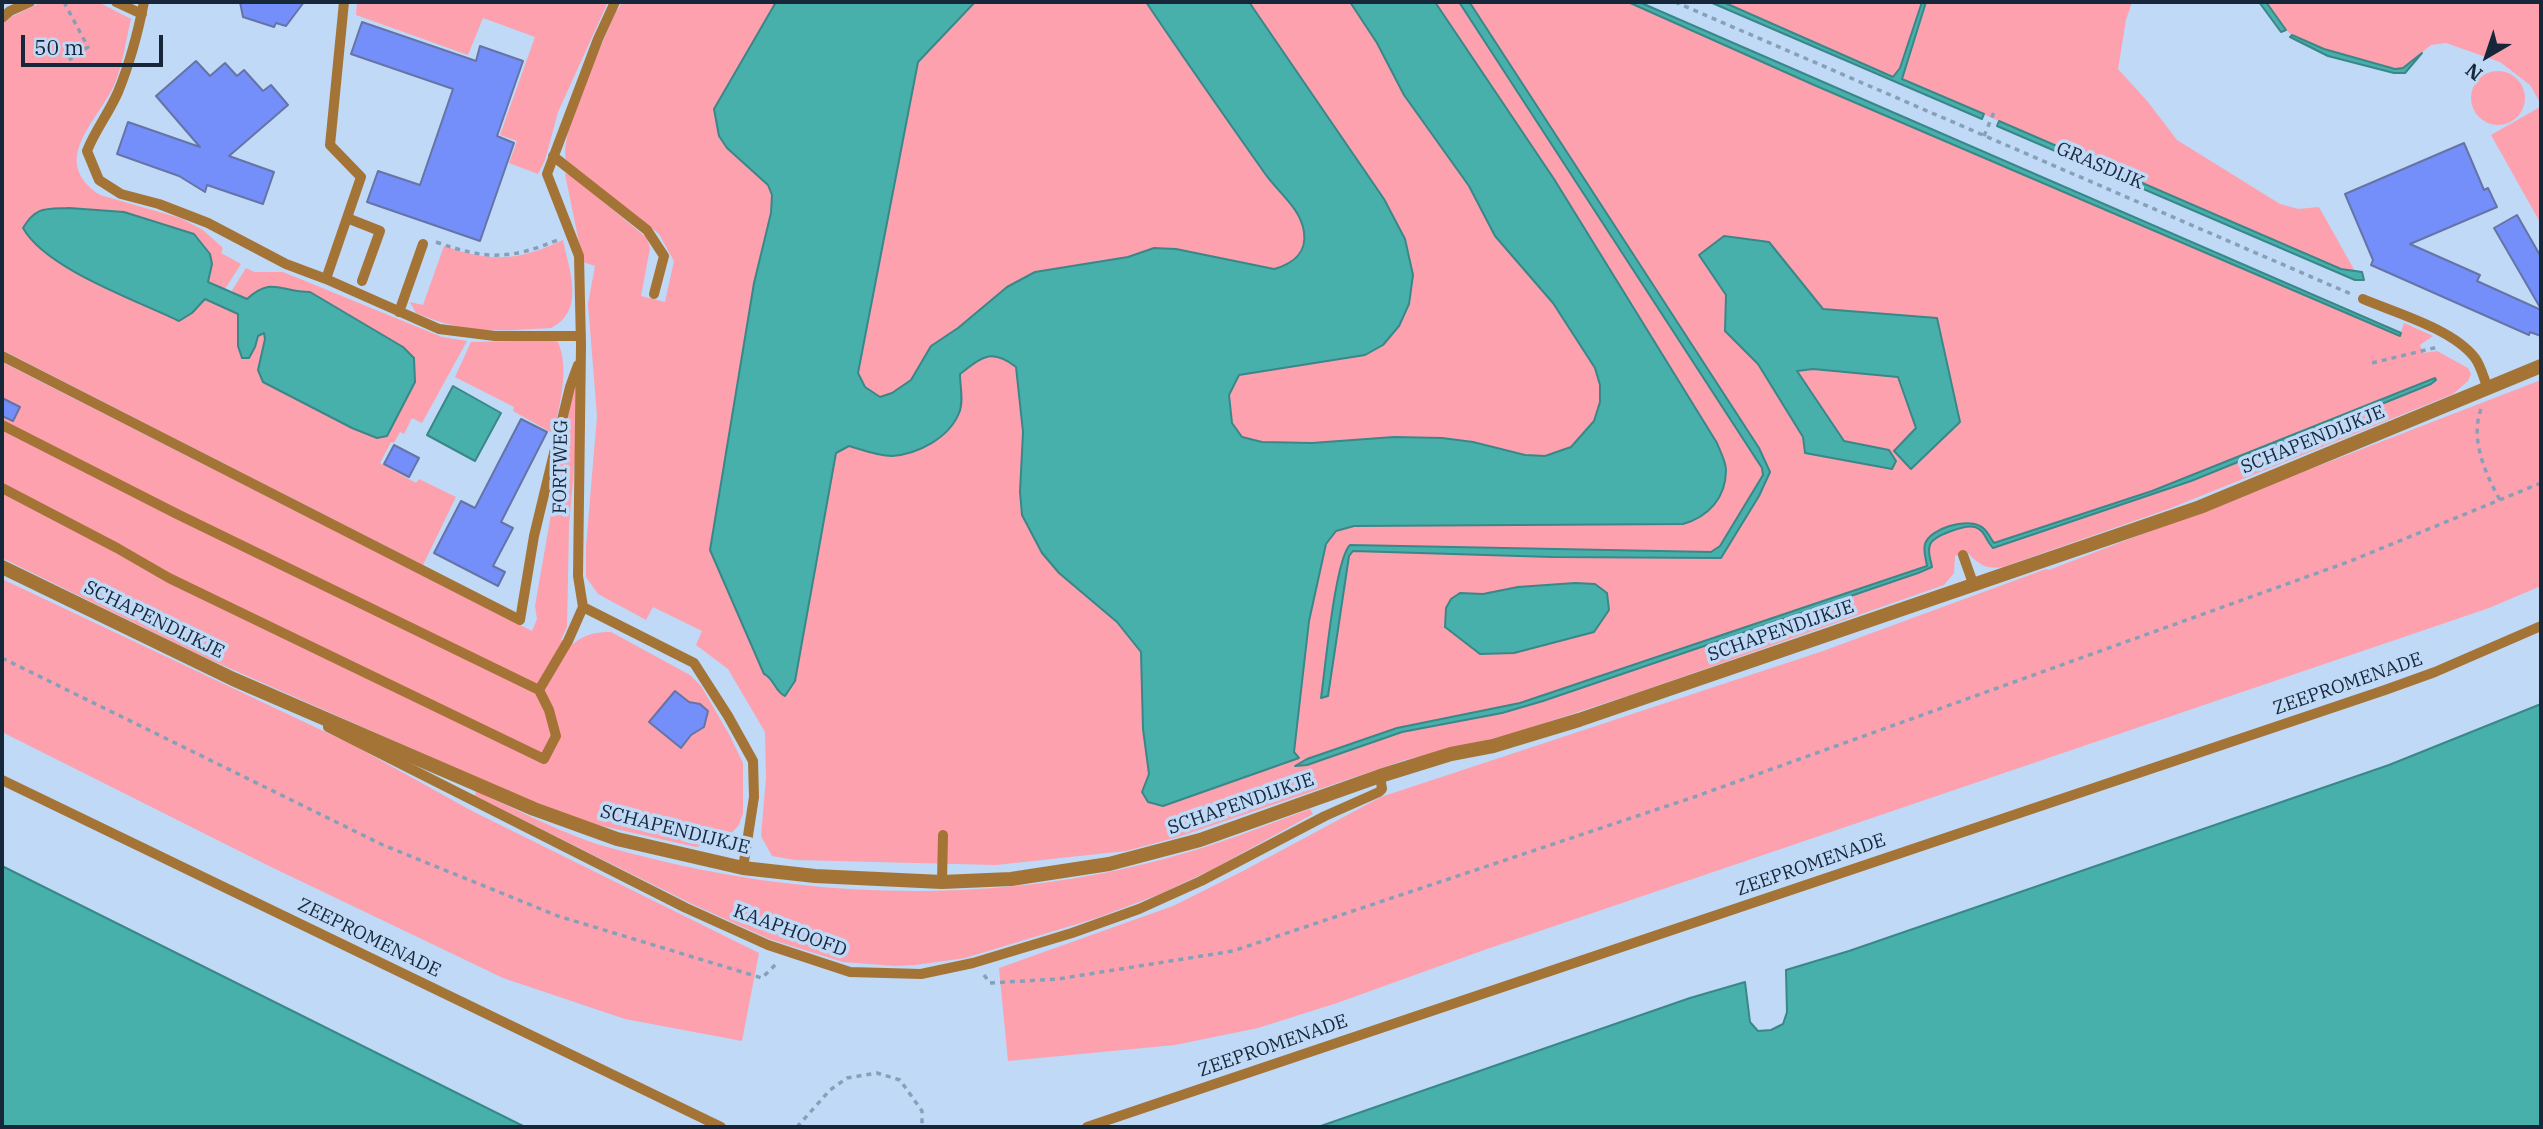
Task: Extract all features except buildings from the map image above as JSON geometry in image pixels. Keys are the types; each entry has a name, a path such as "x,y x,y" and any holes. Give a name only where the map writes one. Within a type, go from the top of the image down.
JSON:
{"street":[{"name":"SCHAPENDIJKJE","path":"2,567 233,679 534,809 617,838 743,867 827,877 942,882 1011,879 1109,864 1200,840 1380,776 1578,720 2200,507 2541,366"}],"lane":[{"path":"2,19 10,11 30,2"},
{"path":"116,2 142,14"},
{"path":"144,2 131,57 117,94 93,134 87,151 99,180 121,194 159,204 208,223 286,264 439,329 466,333 581,336"},
{"path":"326,279 361,177 330,145 344,2"},
{"name":"FORTWEG","path":"583,607 578,576 581,358 579,256 547,174 598,39 615,2"},
{"path":"553,156 647,230 664,256 654,294"},
{"path":"347,218 380,231 362,281"},
{"path":"399,312 423,244"},
{"path":"2363,299 2443,333 2457,342 2475,359 2488,389"},
{"path":"2,356 520,620 534,536 570,387 581,358"},
{"path":"2,425 177,514 539,690 549,710 556,736 544,759 169,578 2,488"},
{"path":"1963,555 1974,586"},
{"path":"539,690 568,640 583,607 694,663 753,761 754,797 743,867"},
{"name":"ZEEPROMENADE","path":"1087,1127 2385,690 2435,672 2541,626"},
{"name":"KAAPHOOFD","path":"312,712 323,724 686,908 789,952 850,972 921,974 973,963 1139,909 1379,792 1382,789 1380,776"},
{"name":"ZEEPROMENADE","path":"2,779 721,1127"},
{"path":"942,882 943,835"}],"path":[{"path":"64,2 88,47 69,60"},
{"name":"GRASDIJK","path":"1675,2 2363,299"},
{"path":"1984,136 1994,112"},
{"path":"423,244 428,239 471,254 502,256 524,252 571,234"},
{"path":"2372,363 2457,342"},
{"path":"2488,389 2478,416 2477,436 2487,477 2500,500"},
{"path":"973,963 990,983 1058,979 1233,951 1695,797 2348,562 2541,483"},
{"path":"2,658 383,845 558,916 762,978 789,952"},
{"path":"797,1127 830,1090 847,1078 877,1073 900,1080 922,1111 922,1127"}],"shaded area":[{"path":"42,2 98,2 131,19 115,83 89,126 77,154 78,168 85,182 100,195 180,218 203,230 223,248 221,253 241,264 225,289 208,282 212,264 210,254 194,234 124,212 44,209 192,313 205,299 238,314 238,346 255,347 258,336 263,332 265,339 258,370 263,382 377,438 403,347 310,292 270,287 255,292 247,299 231,292 246,268 254,272 283,272 442,337 467,341 422,423 412,418 404,434 400,432 394,443 391,442 380,463 416,483 419,479 456,497 423,565 2,350 2,25 11,17"},
{"path":"357,2 608,2 558,112 545,160 538,174 509,163 517,141 500,135 535,37 483,18 468,55 356,15"},
{"path":"623,2 776,2 714,109 719,136 727,148 768,185 772,195 771,213 754,283 710,550 764,674 785,696 795,681 836,453 849,445 892,456 932,444 948,430 959,413 962,399 960,374 980,359 1000,357 1016,367 1023,432 1020,492 1022,515 1042,553 1059,573 1117,622 1141,652 1143,729 1149,774 1142,792 1148,802 1163,806 1299,758 1294,752 1309,621 1326,544 1336,531 1354,526 1683,524 1708,511 1723,489 1726,467 1717,443 1554,179 1435,2 1459,2 1763,468 1763,475 1720,546 1711,552 1350,545 1345,554 1336,592 1322,698 1325,697 1329,682 1350,548 1719,554 1769,471 1467,2 1635,2 2401,332 2404,323 2433,336 2420,345 2423,353 2437,351 2468,368 2471,374 2468,381 2453,394 2171,508 2003,567 1983,565 1967,552 1955,556 1954,573 1944,585 1642,691 1511,734 1405,760 1178,837 1126,851 996,865 795,860 772,856 761,836 766,778 765,732 728,669 696,645 702,631 653,607 646,620 598,594 586,577 597,416 588,304 595,266 583,262 565,174 568,173 647,238 650,248 641,296 665,302 674,261 659,234 566,160 569,128 615,13","holes":["2435,378 2431,384 2191,481 1993,548 1983,531 1992,546 2215,471","1968,522 1977,525 1983,531 1971,526 1948,531 1929,542 1930,536","1928,549 1932,567 1543,701 1502,713 1402,732 1307,765 1297,766 1307,759 1327,757 1405,729 1492,712 1527,702 1928,566"]},
{"path":"776,2 975,2 918,62 858,373 865,387 880,397 892,393 911,380 931,346 958,328 1007,287 1035,272 1128,257 1154,248 1176,249 1274,269 1287,264 1301,252 1304,232 1299,216 1266,175 1146,2 1249,2 1384,199 1405,239 1413,275 1409,304 1399,326 1383,345 1365,355 1239,375 1229,395 1232,423 1242,437 1262,442 1312,443 1394,437 1442,438 1473,442 1525,455 1545,456 1571,447 1594,421 1600,402 1600,385 1595,368 1553,303 1495,236 1469,186 1404,95 1377,43 1350,2 1435,2 1554,179 1717,443 1726,470 1719,498 1700,517 1683,524 1354,526 1336,531 1326,544 1309,621 1294,752 1299,758 1163,806 1148,802 1142,792 1149,774 1143,729 1141,652 1117,622 1059,573 1042,553 1022,515 1020,492 1023,432 1016,367 1000,357 987,357 960,374 962,399 959,413 948,430 932,443 902,455 876,454 849,446 836,453 795,681 785,696 764,674 710,550 754,283 771,213 772,195 768,185 727,148 719,136 714,109"},
{"path":"975,2 1146,2 1266,175 1298,216 1304,232 1301,252 1287,264 1274,269 1154,248 1007,287 958,328 931,346 911,380 892,393 880,397 865,387 858,373 918,62"},
{"path":"1249,2 1350,2 1377,43 1404,95 1469,186 1495,236 1553,303 1595,368 1600,385 1600,402 1594,421 1571,447 1545,456 1525,455 1473,442 1442,438 1394,437 1312,443 1262,442 1242,437 1232,423 1229,395 1238,375 1365,355 1383,345 1399,326 1409,304 1413,275 1405,239 1384,199"},
{"path":"1459,2 1469,2 1472,6 1759,448 1770,472 1759,496 1721,558 1552,557 1353,551 1349,556 1328,696 1321,698 1335,592 1350,545 1711,552 1720,546 1763,475 1762,468"},
{"path":"1628,2 1639,2 2401,333 2400,336 1814,85"},
{"path":"1710,2 1723,2 1893,77 1900,68 1922,2 1926,2 1902,79 1984,114 1982,119"},
{"path":"1723,2 1922,2 1900,68 1893,77"},
{"path":"1925,2 2132,2 2126,20 2118,69 2177,140 2280,204 2298,209 2319,207 2356,273 2341,269 1902,79"},
{"path":"2259,2 2266,2 2286,30 2281,32"},
{"path":"2266,2 2541,2 2541,104 2530,85 2500,62 2446,43 2431,45 2403,68 2364,62 2330,52 2293,36"},
{"path":"2292,35 2324,49 2395,69 2403,68 2422,53 2405,73 2394,73 2328,56 2290,37"},
{"path":"2498,71 2517,79 2525,98 2517,117 2498,125 2479,117 2471,98 2479,79"},
{"path":"2540,107 2541,109 2541,224 2491,135"},
{"path":"1999,121 2341,269 2362,272 2364,280 2355,280 1997,126"},
{"path":"69,208 124,212 194,234 210,254 212,264 208,282 247,299 263,288 270,287 310,292 403,347 414,358 415,382 387,436 377,438 352,428 263,382 258,370 264,333 258,336 249,358 242,358 238,346 238,314 205,299 192,313 179,321 93,282 51,257 23,228 37,212"},
{"path":"1724,236 1769,242 1823,309 1937,318 1960,422 1911,469 1894,451 1916,428 1898,377 1813,369 1797,371 1844,441 1889,450 1896,461 1892,469 1805,453 1803,437 1758,364 1725,331 1726,295 1699,255"},
{"path":"563,240 571,276 572,300 562,321 551,328 468,328 416,313 410,302 423,305 444,246 476,255 504,257 531,252"},
{"path":"471,342 558,342 563,364 554,434 513,411 514,407 455,377"},
{"path":"2,362 532,631 537,619 535,606 574,382 581,393 569,525 567,627 561,640 573,644 591,634 611,632 690,675 701,686 743,763 743,813 739,825 724,841 696,847 598,825 535,803 204,657 2,558"},
{"path":"2435,378 2431,384 2191,481 1993,548 1978,528 1957,529 1932,542 1929,550 1932,567 1918,573 1543,701 1502,713 1402,732 1307,765 1295,766 1307,759 1397,728 1520,703 1927,566 1925,544 1928,538 1941,529 1958,524 1974,524 1987,532 1994,543 2152,491"},
{"path":"2541,380 2541,586 2489,608 1258,1028 1175,1045 1008,1061 999,968 1173,906 1381,797 1823,651 2049,570"},
{"path":"453,386 501,413 475,461 427,435"},
{"path":"2,579 355,746 472,811 759,953 742,1041 625,1019 503,978 267,865 2,732"},
{"path":"1595,584 1607,593 1609,610 1594,632 1514,653 1480,654 1445,627 1446,608 1451,599 1460,593 1483,594 1518,587"},
{"path":"2541,704 2541,1127 1318,1127 1690,998 1745,982 1750,1022 1758,1031 1771,1030 1783,1024 1787,1012 1786,970 1849,951 2389,765"},
{"path":"476,791 574,836 670,863 792,884 917,891 980,889 1104,873 1201,848 1310,809 1313,814 1213,869 1160,894 1097,918 965,958 895,966 843,962 769,939 692,904 475,796"},
{"path":"2,866 525,1127 2,1127"}]}
